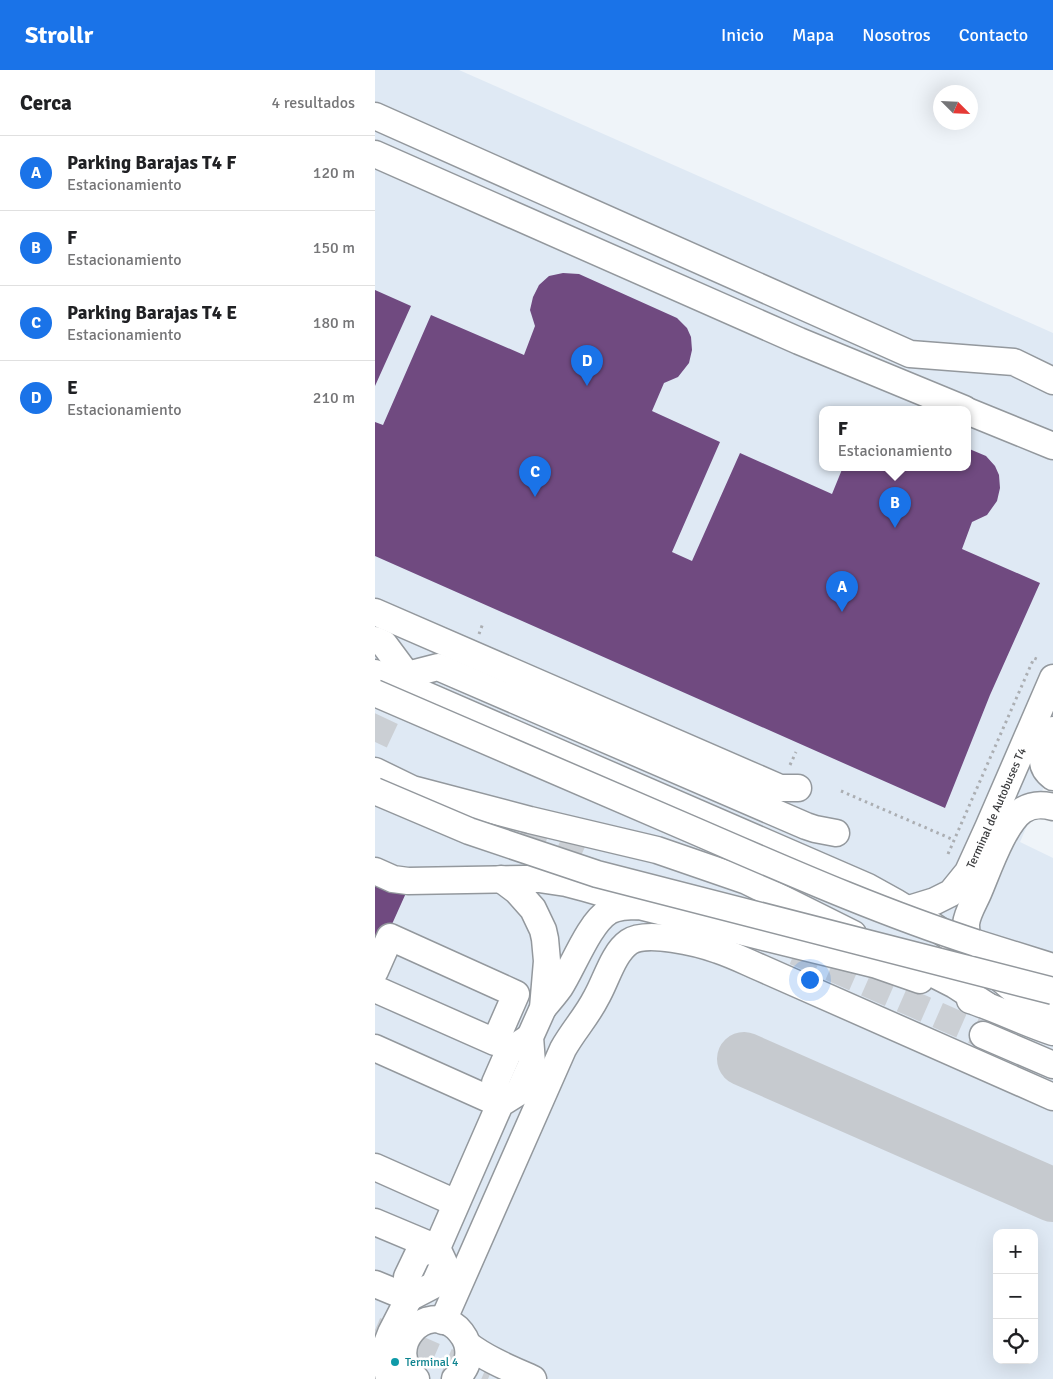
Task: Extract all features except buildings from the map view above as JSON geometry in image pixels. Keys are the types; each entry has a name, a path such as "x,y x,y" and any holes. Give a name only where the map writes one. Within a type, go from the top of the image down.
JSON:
{"street":[{"path":"375,116 909,354 1014,362 1053,381"},
{"path":"375,154 799,341 956,406"},
{"path":"971,412 1053,446"},
{"path":"375,612 779,788 798,788"},
{"path":"375,640 384,644 407,675 438,667 806,826 836,834"},
{"path":"375,673 868,887 909,909 968,951 1025,1000 1053,1019"},
{"name":"Terminal de Autobuses T4","path":"909,909 951,893 968,872 1053,678"},
{"path":"375,693 844,895 930,928 1053,967"},
{"name":"Terminal de Autobuses T4","path":"1053,730 1042,760 1046,770 1053,778"},
{"path":"375,771 412,789 530,820 657,850 747,881 955,985 986,1005"},
{"path":"375,791 469,831 597,874 1053,991"},
{"name":"Terminal de Autobuses T4","path":"968,951 966,922 1005,833 1014,818 1022,811 1043,804 1053,807"},
{"path":"375,871 393,879 408,881 539,879 566,883 639,906 877,965 911,976 951,994 986,1005 1031,1025 1053,1032"},
{"path":"501,879 525,899 533,909 543,930 547,961 543,1008"},
{"path":"383,1363 388,1341 406,1303 407,1277 418,1254 437,1248 500,1104 495,1083 509,1051 530,1037 543,1008 559,988 587,937 601,918 608,912 618,908 639,906"},
{"path":"375,972 390,937 516,994 495,1042 375,989"},
{"path":"443,1321 563,1049 596,998 616,956 622,947 635,938 656,937 719,950 1053,1097"},
{"path":"983,1035 1053,1066"},
{"path":"375,1048 500,1104"},
{"path":"375,1167 456,1203"},
{"path":"375,1222 437,1248"},
{"path":"375,1284 406,1303"},
{"path":"375,1322 406,1303"},
{"path":"416,1379 405,1364 403,1353 405,1341 411,1331 421,1324 432,1320 443,1321 454,1326 463,1334 468,1345 479,1354 533,1379"},
{"path":"459,1378 467,1362 468,1345"}],"path":[{"path":"841,791 954,840"}],"shaded area":[{"path":"375,70 459,70 1053,333 1053,766 1020,842 1053,858 1053,1379 375,1379"}],"taxiway":[{"path":"744,1059 1053,1195"}],"tunnel":[{"path":"375,742 404,680"},
{"path":"486,816 580,858"},
{"path":"795,952 983,1035"},
{"path":"375,1330 488,1379"}],"place":[{"name":"E","path":"587,386"},
{"name":"Parking Barajas T4 E","path":"535,497"},
{"name":"F","path":"895,528"},
{"name":"Parking Barajas T4 F","path":"842,612"},
{"name":"Terminal 4","path":"395,1362"}]}
